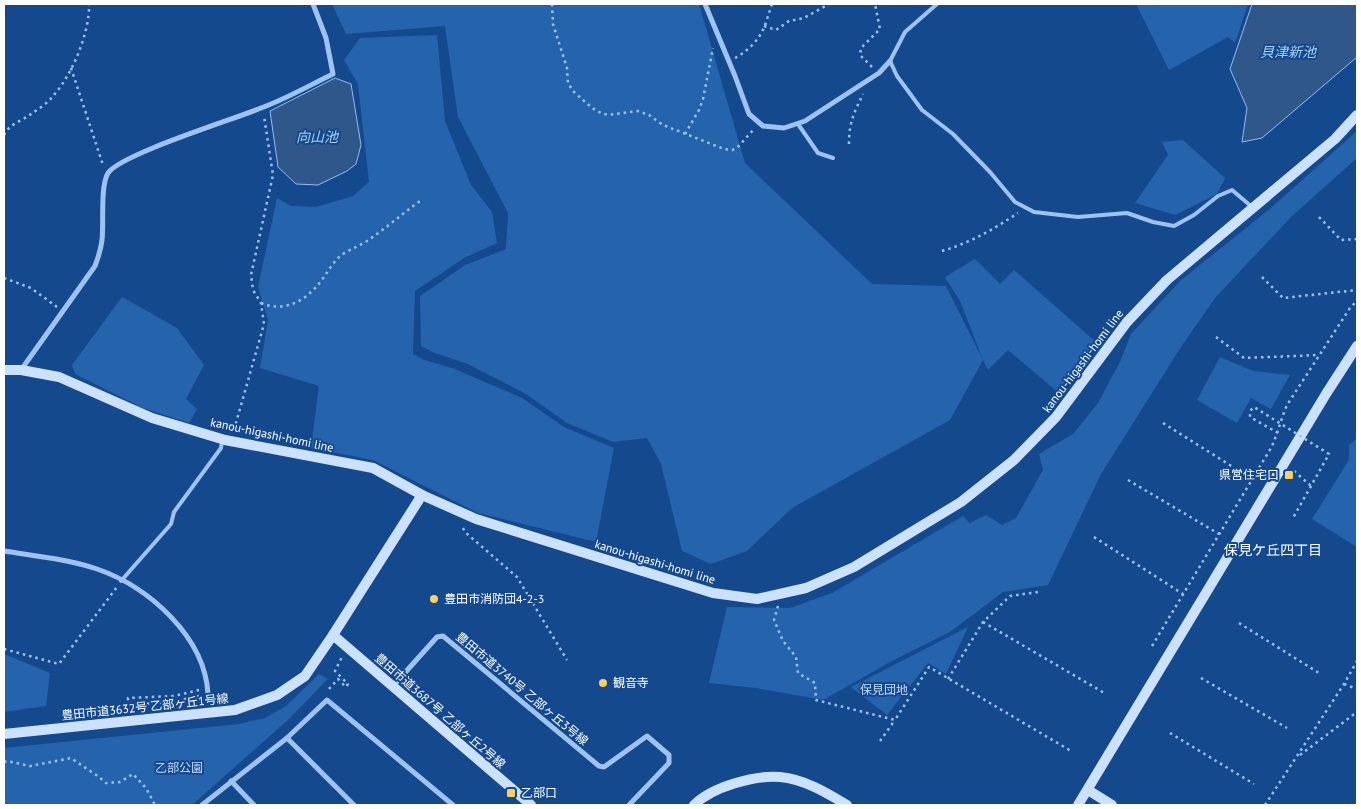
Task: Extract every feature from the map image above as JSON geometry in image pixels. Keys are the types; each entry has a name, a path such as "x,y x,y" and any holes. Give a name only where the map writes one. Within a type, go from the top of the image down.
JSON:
{"main road":[{"name":"kanou-higashi-homi line","path":"4,370 21,370 59,377 152,418 227,440 373,468 422,495 476,518 713,593 757,599 806,588 854,566 953,507 1014,460 1056,417 1127,322 1167,280 1252,207 1336,139 1357,115"},
{"path":"1078,805 1326,394 1357,348"},
{"name":"豊田市道3632号 乙部ヶ丘1号線","path":"4,734 235,710 276,695 305,676 422,495"},
{"name":"豊田市道3687号 乙部ヶ丘2号線","path":"333,635 531,805"},
{"path":"694,805 724,786 745,780 780,777 806,784 847,805"},
{"path":"1088,790 1112,805"}],"street":[{"path":"21,370 95,266 102,242 104,184 109,172 121,163 140,154 221,122 263,108 333,74 326,38 313,4"},
{"path":"705,4 730,62 749,114 763,126 784,128 805,121 879,72 890,60"},
{"path":"4,551 62,560 99,570 150,598 183,629 201,660 208,691"},
{"name":"豊田市道3740号 乙部ヶ丘3号線","path":"393,686 437,637 443,636 599,766 604,767 647,736 669,755 670,763 629,805"},
{"path":"202,805 287,738 326,700 453,805"},
{"path":"287,738 354,805"},
{"path":"231,781 254,805"}],"lane":[{"path":"937,4 905,32 890,60 897,76 922,110 953,134 990,172 1015,202 1034,212 1078,218 1126,213 1174,226 1194,215 1218,196 1232,190 1252,207"},
{"path":"798,124 818,153 833,158"},
{"path":"121,581 172,524 174,512 227,440"}],"path":[{"path":"4,135 6,130 26,118 52,98 63,84 81,44 89,14 89,4"},
{"path":"552,4 553,24 567,68 568,83 573,91 601,113 614,115 638,110 649,115 664,126 705,140 724,149 732,150 737,148 753,132 758,122"},
{"path":"730,62 754,45 764,26 772,4"},
{"path":"764,26 776,30 789,20 804,18 829,4"},
{"path":"875,4 880,29 861,48 860,55 879,72"},
{"path":"685,134 703,99 717,32"},
{"path":"71,67 104,166 109,172"},
{"path":"849,144 849,129 852,116 863,93 866,81"},
{"path":"263,108 273,175 251,275 253,290 261,303 278,308 297,302 320,282 330,267 342,255 367,241 420,201"},
{"path":"942,251 977,238 1018,212 1024,206"},
{"path":"1318,217 1341,240 1357,239"},
{"path":"1262,277 1283,298 1357,290"},
{"path":"4,278 31,288 62,310"},
{"path":"1152,646 1278,433 1280,421 1287,405 1350,308 1357,301"},
{"path":"227,440 264,324 261,303"},
{"path":"1216,338 1244,358 1319,355"},
{"path":"1278,433 1250,417 1250,410 1254,407 1329,454 1293,518"},
{"path":"1164,423 1252,479"},
{"path":"1294,471 1311,486"},
{"path":"1128,480 1219,534"},
{"path":"463,528 465,532 517,577 567,660"},
{"path":"1094,537 1183,594"},
{"path":"4,649 59,664 121,581"},
{"path":"948,679 982,622 1010,596 1038,592"},
{"path":"778,604 774,620 784,641 796,656 798,673 815,683 816,700 895,720"},
{"path":"982,622 1106,694"},
{"path":"1239,623 1319,673"},
{"path":"330,689 338,679 346,687 348,684 335,670 342,656"},
{"path":"1265,805 1357,661"},
{"path":"880,741 929,667 1072,751"},
{"path":"1201,678 1287,728"},
{"path":"1344,684 1357,689"},
{"path":"208,691 171,702 128,705 128,698 174,696 208,691"},
{"path":"171,702 172,707"},
{"path":"1296,757 1357,712"},
{"path":"1170,733 1254,784"},
{"path":"4,762 30,766 71,758 106,783 120,782 133,774 146,788 156,805"}],"green space":[{"path":"332,4 699,4 745,163 872,284 946,286 983,360 950,420 792,508 747,551 711,564 682,551 661,464 647,438 613,442 567,423 526,394 468,364 435,353 421,346 420,296 465,265 506,249 508,213 458,117 445,26 346,34"},
{"path":"1136,4 1248,4 1235,43 1228,37 1169,70"},
{"path":"437,35 445,121 471,185 492,212 497,243 464,258 415,291 413,354 424,360 452,368 522,398 564,427 614,448 596,542 478,513 373,460 311,448 319,386 260,368 268,320 258,287 277,198 291,206 316,207 353,196 369,182 358,84 344,60 360,38"},
{"path":"1357,131 1357,158 1292,216 1215,298 1179,350 1101,474 1048,585 1003,592 950,632 892,661 823,700 756,688 709,683 727,607 790,608 832,593 963,516 970,523 986,515 1002,525 1016,518 1043,470 1039,454 1073,434 1098,403 1120,362 1131,334 1180,281 1271,208"},
{"path":"1183,140 1225,178 1217,194 1175,215 1135,203 1168,155 1162,142"},
{"path":"975,259 1000,284 1014,270 1097,343 1060,394 1008,350 988,370 960,301 945,277"},
{"path":"122,297 177,328 204,365 186,399 197,409 189,423 143,408 75,374 72,365"},
{"path":"1220,357 1253,371 1290,375 1271,409 1251,398 1237,423 1197,400"},
{"path":"1357,438 1357,547 1312,519 1349,460 1349,445"},
{"name":"保見団地","path":"968,627 946,674 928,663 887,715 851,687"},
{"path":"4,654 50,673 46,706 4,712"},
{"name":"乙部公園","path":"319,674 328,679 289,719 192,805 4,805 4,748 239,724 265,718 286,706"}],"water":[{"name":"貝津新池","path":"1252,4 1357,4 1357,57 1262,138 1242,142 1247,108 1230,69"},
{"name":"向山池","path":"335,78 351,84 361,145 356,164 347,171 318,185 296,184 278,167 270,111"}],"place":[{"name":"県営住宅口","path":"1289,475"},
{"name":"豊田市消防団4-2-3","path":"434,599"},
{"name":"観音寺","path":"603,683"},
{"name":"乙部口","path":"511,793"}],"district":[{"name":"保見ケ丘四丁目","path":"1273,550"}]}
